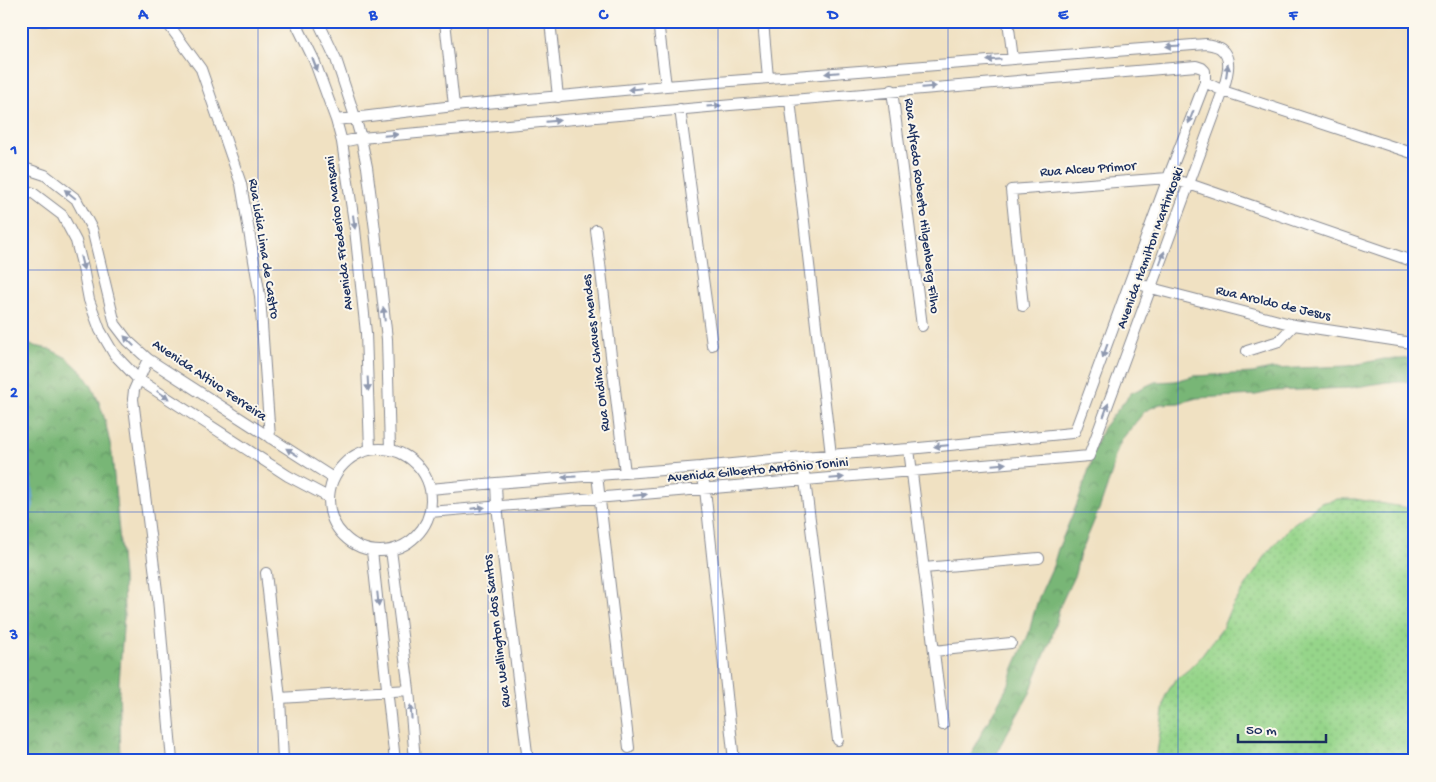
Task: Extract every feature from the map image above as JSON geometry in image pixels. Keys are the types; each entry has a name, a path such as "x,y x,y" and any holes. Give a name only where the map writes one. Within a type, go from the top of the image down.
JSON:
{"street":[{"name":"Rua Lidia Lima de Castro","path":"166,21 201,69 241,184 260,296 270,438"},
{"name":"Avenida Frederico Mansani","path":"295,21 314,60 342,142 355,229 366,333 370,450"},
{"path":"318,21 336,59 355,117 367,167 387,339 390,450"},
{"path":"445,21 454,106"},
{"path":"550,21 558,96"},
{"path":"658,21 666,86"},
{"path":"763,21 768,78"},
{"path":"336,120 454,106 666,86 1013,59 1008,21"},
{"name":"Avenida Hamilton Martinkoski","path":"1013,59 1206,44 1221,49 1227,56 1229,67 1223,91 1089,456"},
{"name":"Avenida Hamilton Martinkoski","path":"892,90 1196,66 1205,71 1205,82 1075,431"},
{"path":"1205,82 1223,91 1415,154"},
{"path":"342,142 361,138 892,90"},
{"name":"Rua Alfredo Roberto Hilgenberg Filho","path":"892,90 922,326"},
{"path":"790,100 831,455"},
{"path":"680,109 712,345"},
{"name":"Avenida Altivo Ferreira","path":"21,167 44,175 76,199 92,229 114,324 128,341 148,359 333,478"},
{"path":"1168,178 1415,262"},
{"name":"Rua Alceu Primor","path":"1022,306 1011,190 1168,178"},
{"path":"21,189 33,193 62,215 76,241 89,300 100,330 114,354 138,380 288,476 328,497"},
{"name":"Rua Ondina Chaves Mendes","path":"596,230 625,473"},
{"name":"Rua Aroldo de Jesus","path":"1131,281 1151,288 1294,325 1412,343"},
{"path":"1247,351 1279,341 1294,325"},
{"path":"148,359 132,399 158,599 172,761"},
{"name":"Avenida Gilberto Antônio Tonini","path":"430,489 909,449 1069,434 1075,431"},
{"path":"909,449 943,725"},
{"path":"390,450 414,462 426,477 430,489 430,512 422,529 416,536 400,547 391,550 372,551 346,540 331,516 328,497 333,478 345,463 361,452 390,450"},
{"name":"Avenida Gilberto Antônio Tonini","path":"430,512 1089,456"},
{"path":"802,457 838,740"},
{"path":"701,467 734,761"},
{"path":"597,475 629,748"},
{"name":"Rua Wellington dos Santos","path":"496,483 527,754"},
{"path":"391,550 409,690 415,761"},
{"path":"372,551 395,761"},
{"path":"924,568 1039,558"},
{"path":"266,572 280,698 283,761"},
{"path":"934,651 1011,643"},
{"path":"280,698 409,690"}],"green space":[{"path":"21,343 49,349 67,358 81,371 91,385 105,420 112,454 123,577 124,615 119,683 121,761 21,761"},
{"path":"1415,357 1415,380 1350,388 1274,391 1256,395 1197,398 1179,403 1160,404 1145,411 1122,439 1115,455 1112,472 1100,507 1079,557 1075,574 1060,606 1051,640 1030,693 1002,742 994,761 968,761 1009,684 1029,633 1039,597 1079,499 1094,448 1103,428 1131,393 1155,382 1175,381 1194,376 1253,373 1271,369 1348,366 1384,359"},
{"path":"1338,499 1355,499 1415,509 1415,761 1156,761 1165,697 1174,681 1200,658 1222,629 1229,612 1268,552 1292,525 1321,503"}],"waterway":[{"path":"21,403 23,403 32,505 21,540"}]}
